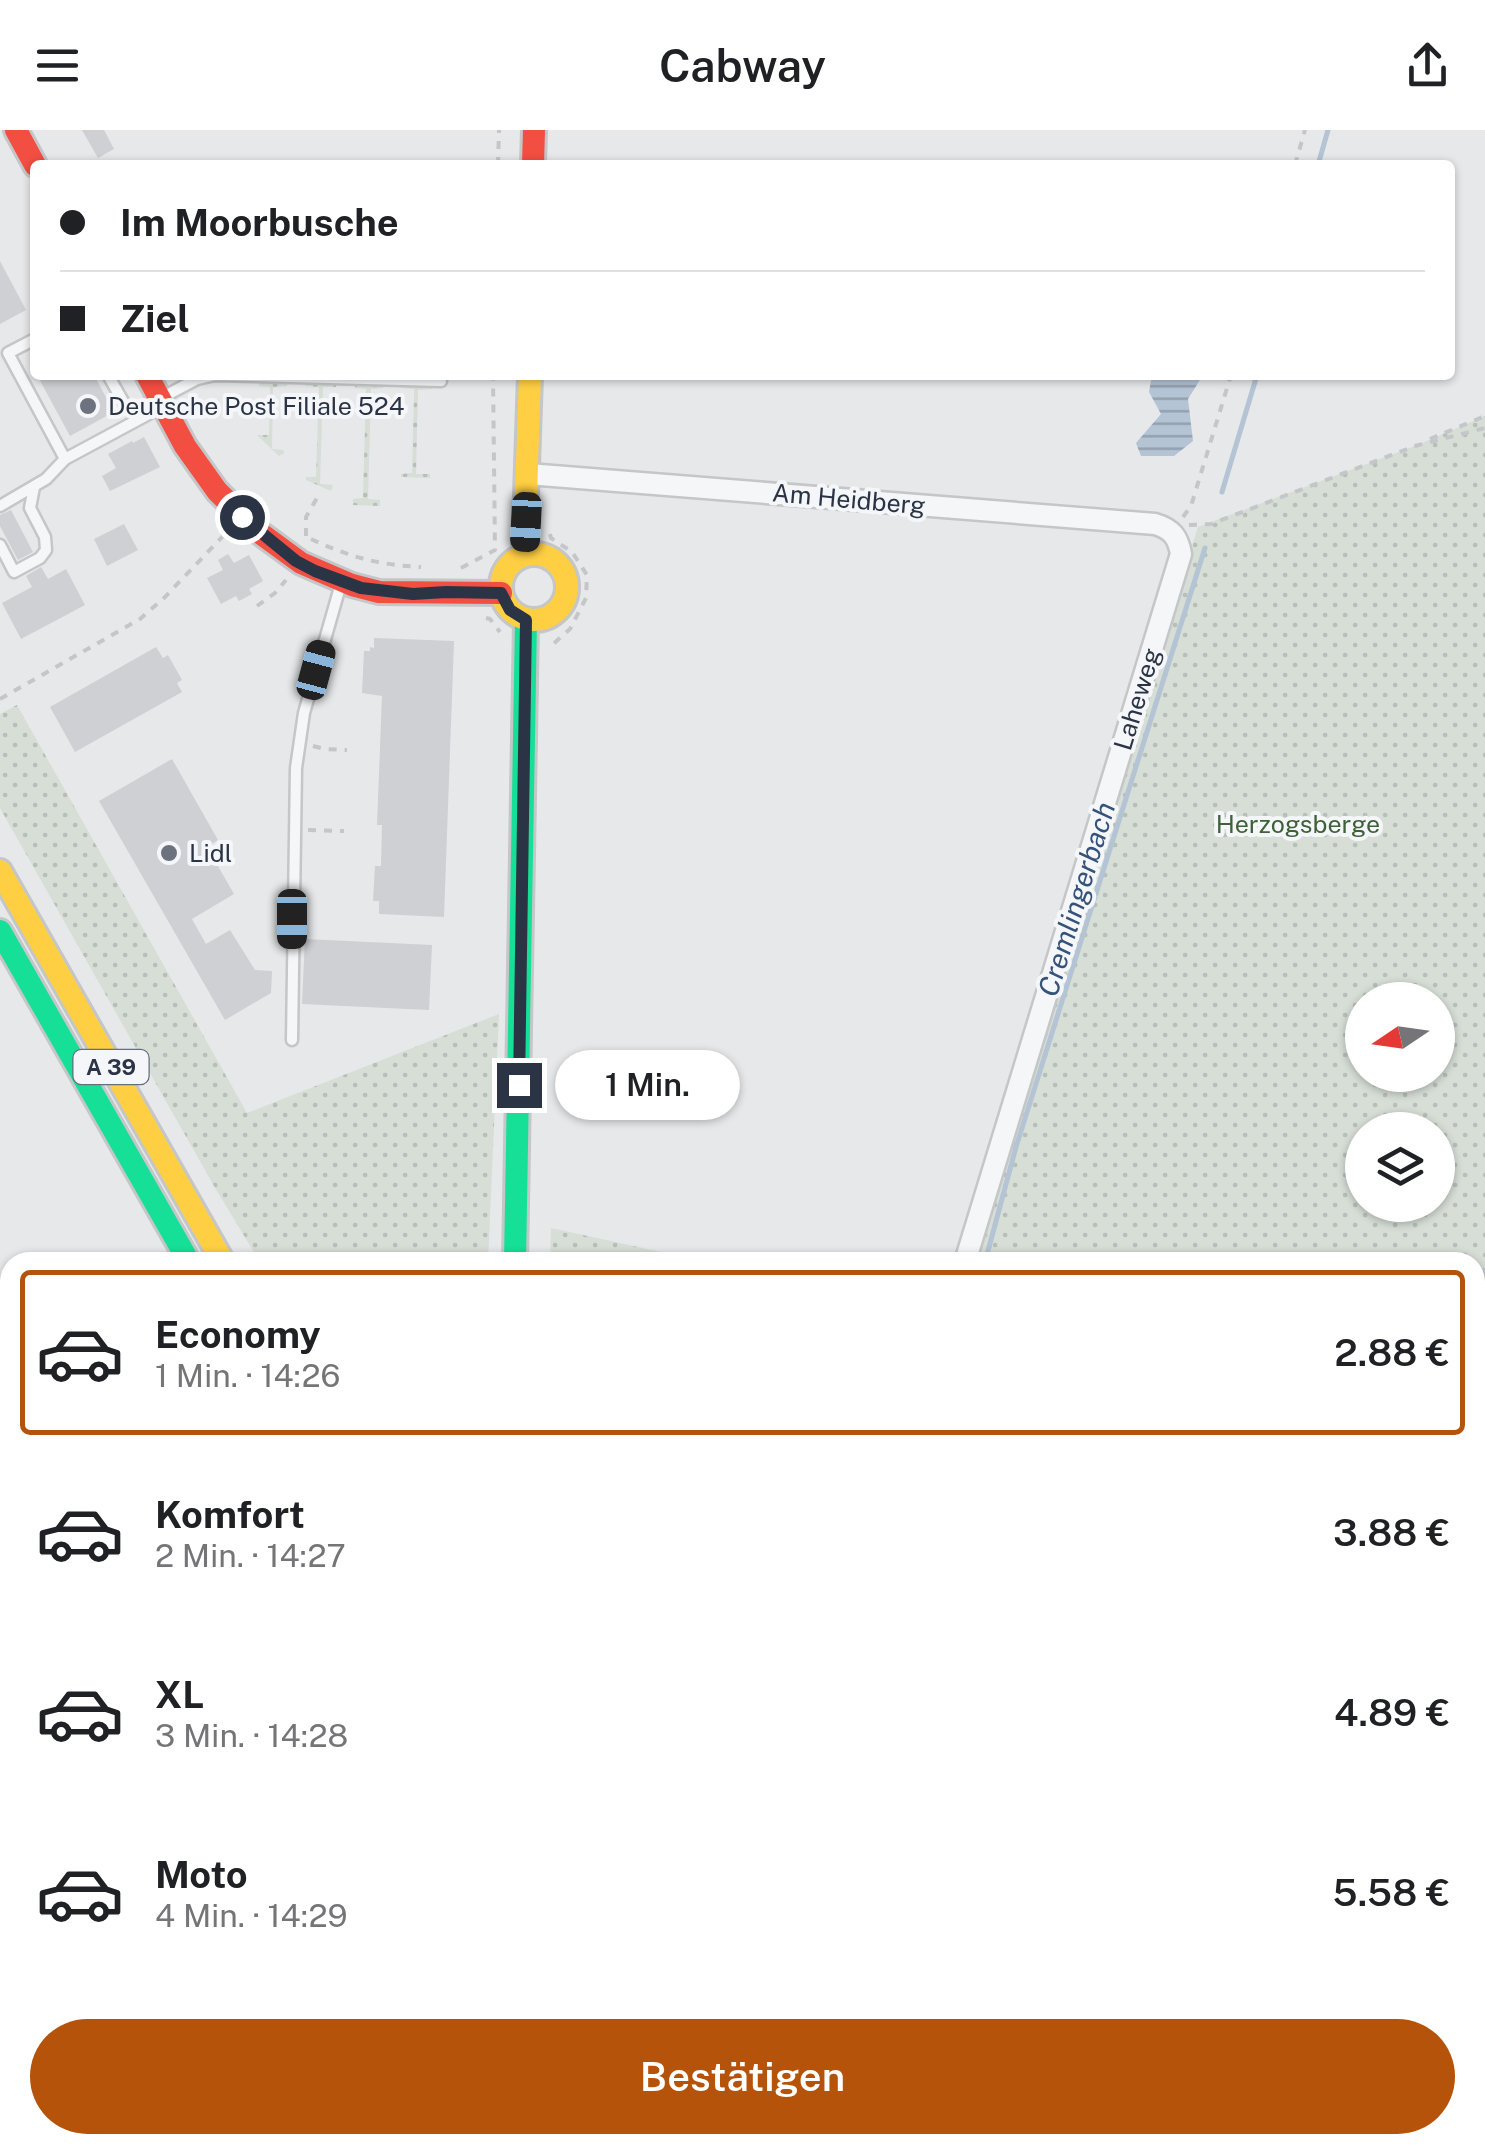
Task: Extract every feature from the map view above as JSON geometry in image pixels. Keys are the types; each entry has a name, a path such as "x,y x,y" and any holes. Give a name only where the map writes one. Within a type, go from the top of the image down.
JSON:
{"main road":[{"path":"16,130 32,160"},
{"path":"533,160 534,130"},
{"path":"151,380 200,469 242,517 296,561 342,582 392,594 501,593"},
{"path":"524,555 530,380"},
{"path":"524,555 550,557 563,569 568,586 564,603 544,620 526,620 510,610 501,593 506,570 524,555"},
{"path":"516,1252 526,620"},
{"name":"A 39","path":"0,871 217,1252"},
{"name":"A 39","path":"0,932 184,1252"}],"street":[{"name":"Am Heidberg","path":"528,474 1155,524 1170,530"},
{"name":"Laheweg","path":"968,1252 1181,554 1179,540 1170,530"}],"lane":[{"path":"30,342 8,353 65,459"},
{"path":"111,380 124,405"},
{"path":"0,506 54,473 65,459 198,380"},
{"path":"404,380 441,381"},
{"path":"0,545 14,572 40,558 46,550 46,536 30,508 34,487"},
{"path":"292,1040 299,741 342,582"}],"path":[{"path":"498,160 499,130"},
{"path":"1296,160 1305,130"},
{"path":"460,569 496,550 493,380"},
{"path":"1170,530 1191,506 1229,380"},
{"path":"1170,530 1197,523 1211,524 1485,416"},
{"path":"1415,446 1485,428"},
{"path":"317,498 306,517 306,536 385,566 424,568"},
{"path":"0,699 140,619 242,517"},
{"path":"257,606 284,583"},
{"path":"299,741 325,749 347,750"},
{"path":"294,830 344,831"}],"green space":[{"path":"259,381 287,382 287,386 273,387 272,449 283,450 279,456 257,435 269,435 270,387 259,386"},
{"path":"336,383 336,387 323,387 320,484 333,485 331,491 306,480 316,477 319,387 305,386"},
{"path":"355,383 383,384 383,388 371,389 368,499 380,500 380,506 353,505 353,499 363,498 366,389 355,388"},
{"path":"402,385 432,386 418,390 416,474 430,474 430,478 401,477 412,473 414,395 414,389"},
{"name":"Herzogsberge","path":"1485,416 1485,1252 968,1252 1198,527"},
{"path":"17,705 247,1113 499,1014 488,1252 254,1252 0,808 0,714"},
{"path":"551,1228 661,1252 550,1252"}],"water":[{"path":"1151,380 1200,380 1188,399 1193,441 1174,456 1141,456 1136,443 1161,414 1149,392"}],"building":[{"path":"82,130 104,130 114,149 98,158"},
{"path":"0,261 26,310 0,324"},
{"path":"40,380 97,380 114,412 70,436"},
{"path":"144,437 160,467 110,491 102,476 116,468 108,454"},
{"path":"11,510 33,552 18,560 0,526 0,515"},
{"path":"124,524 138,550 107,566 94,539"},
{"path":"228,554 234,563 249,555 263,581 249,589 252,594 239,601 236,596 221,604 207,578 223,570 218,560"},
{"path":"41,567 48,579 66,569 85,605 21,639 2,603 32,587 26,576"},
{"path":"374,638 454,641 444,917 379,914 379,901 373,901 375,866 381,866 382,825 377,825 382,696 362,693 364,651 374,648"},
{"path":"156,647 163,658 168,655 182,680 177,683 182,692 75,752 50,707"},
{"name":"Lidl","path":"172,759 218,840 207,847 234,894 192,919 206,944 230,930 255,970 272,971 271,993 225,1020 99,801"},
{"path":"305,939 432,945 429,1010 302,1004"}],"waterway":[{"name":"Cremlingerbach","path":"1319,160 1328,130"},
{"name":"Cremlingerbach","path":"1222,492 1256,380"},
{"name":"Cremlingerbach","path":"988,1252 1016,1147 1205,548"}],"traffic: fast":[{"path":"515,1252 526,620"},
{"path":"0,931 183,1252"}],"traffic: slow":[{"path":"524,555 530,380"},
{"path":"534,554 558,563 567,587 558,611 534,620 510,611 501,587 510,563 534,554"},
{"path":"0,871 217,1252"}],"traffic: jam":[{"path":"16,130 32,160"},
{"path":"533,160 534,130"},
{"path":"150,380 185,446 217,491 256,530 301,563 379,592 501,593"}],"place":[{"name":"Deutsche Post Filiale 524","path":"88,406"},
{"name":"Lidl","path":"169,853"}],"route":[{"path":"242,517 296,561 342,582 392,594 501,593 510,610 526,620 519,1085"}]}
